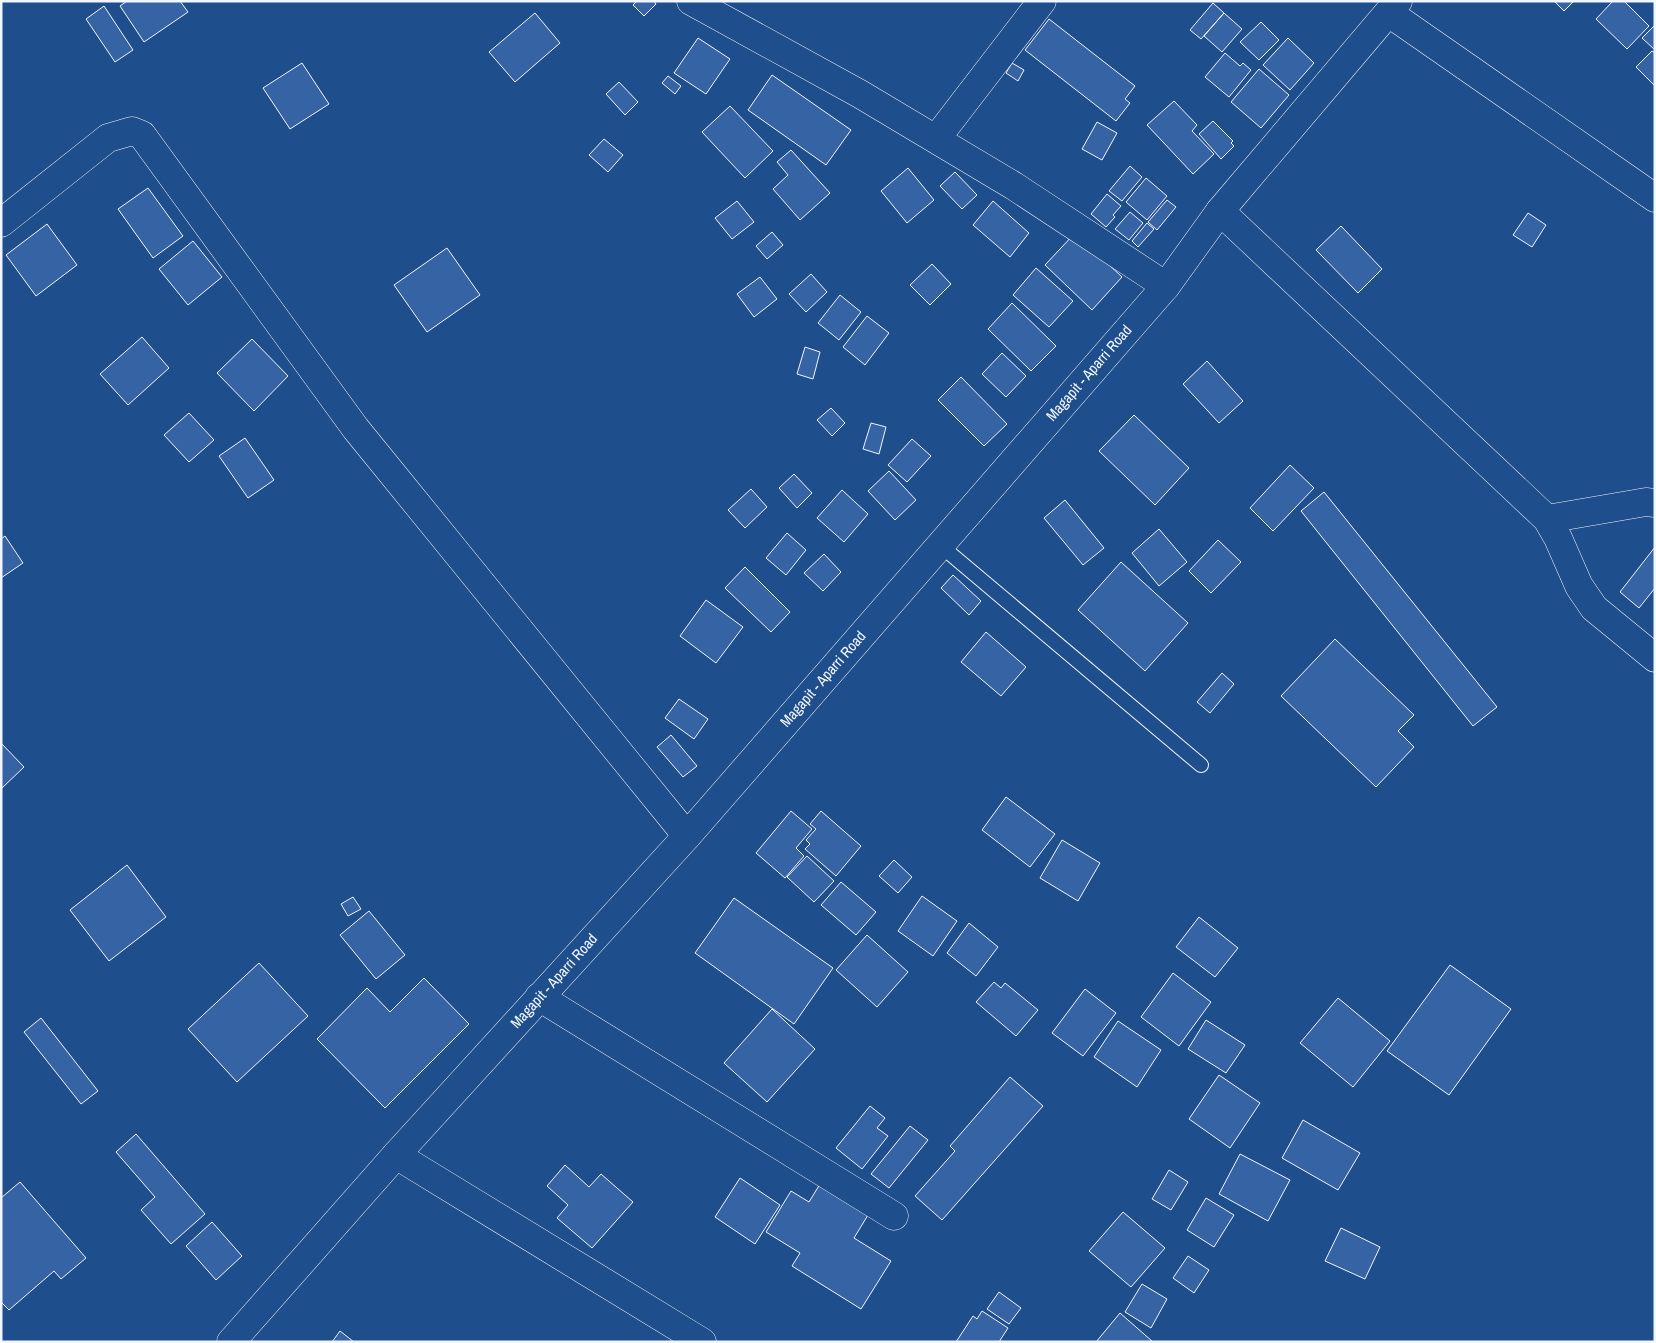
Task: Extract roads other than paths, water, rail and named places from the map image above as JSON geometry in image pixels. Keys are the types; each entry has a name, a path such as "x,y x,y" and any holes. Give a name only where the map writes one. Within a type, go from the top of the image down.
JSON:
{"street":[{"path":"691,1 860,94 936,139 1014,186 1166,286"},
{"path":"936,139 1042,1"},
{"path":"1394,7 1655,198"},
{"name":"Magapit - Aparri Road","path":"231,1342 396,1155 687,836 1166,286 1220,211 1394,7"},
{"path":"1,223 108,138 132,131 142,135 356,429 687,836"},
{"path":"1220,211 1548,519 1579,586 1594,608 1655,658"},
{"path":"1548,519 1646,502 1655,503"},
{"path":"540,997 894,1216"},
{"path":"396,1155 702,1342"}],"lane":[{"path":"940,545 1201,765"}]}
